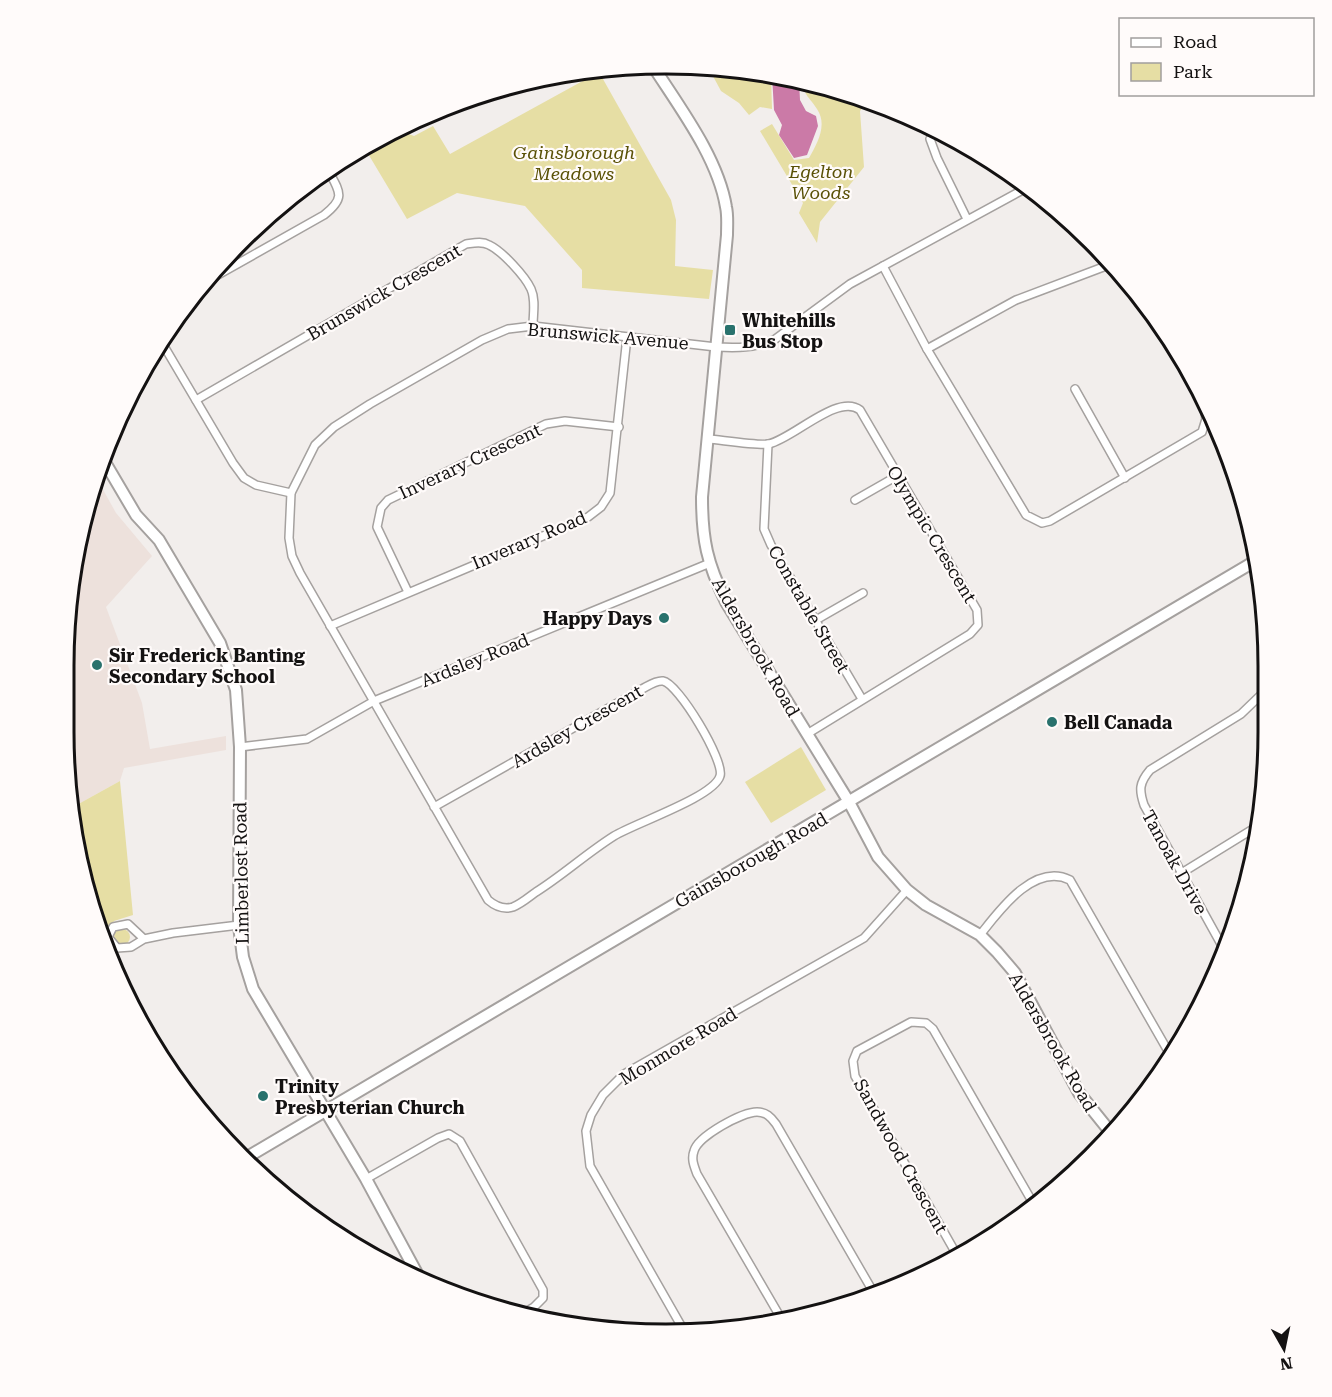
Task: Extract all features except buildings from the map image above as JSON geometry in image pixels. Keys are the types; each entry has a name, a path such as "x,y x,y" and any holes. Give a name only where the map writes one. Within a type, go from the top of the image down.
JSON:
{"street":[{"name":"Aldersbrook Road","path":"658,74 707,154 719,182 726,208 727,235 702,497 702,527 710,563 726,602 849,802 878,857 907,890 926,905 980,935 997,952 1015,974 1079,1093 1106,1127"},
{"path":"930,139 967,219"},
{"path":"225,271 324,215 337,205 339,192 331,177"},
{"name":"Brunswick Avenue","path":"374,701 292,556 289,516 291,493 315,445 334,426 482,340 508,329 533,326 717,347 747,348 774,340 850,284 1020,191"},
{"name":"Brunswick Crescent","path":"196,399 466,244 477,242 489,244 517,269 531,289 534,300 533,326"},
{"path":"883,266 927,349 1026,515 1042,523 1050,521 1202,432 1205,422"},
{"path":"927,349 1016,300 1104,267"},
{"name":"Inverary Road","path":"330,626 588,517 601,507 610,493 627,337"},
{"path":"166,348 232,463 244,478 256,485 291,493"},
{"path":"1075,389 1125,478"},
{"name":"Olympic Crescent","path":"768,444 839,406 855,406 860,410 977,610 978,625 970,634 807,734"},
{"name":"Inverary Crescent","path":"408,592 377,527 381,508 388,500 546,424 565,421 619,427"},
{"path":"709,439 768,444"},
{"name":"Constable Street","path":"768,444 764,529 771,545 861,699"},
{"name":"Limberlost Road","path":"108,468 136,516 159,540 220,643 236,690 240,747 239,925 243,957 254,989 366,1179 413,1266"},
{"path":"855,500 897,476"},
{"name":"Ardsley Road","path":"240,747 308,739 374,701 710,563"},
{"name":"Gainsborough Road","path":"252,1154 1249,565"},
{"path":"816,620 864,593"},
{"name":"Ardsley Crescent","path":"374,701 434,807 488,900 496,907 511,907 565,874 581,859 616,835 714,787 721,775 719,761 682,698 673,686 663,681 652,683 434,807"},
{"name":"Tanoak Drive","path":"1219,941 1180,874 1144,805 1139,790 1142,779 1150,770 1241,714 1258,698"},
{"path":"1180,874 1250,831"},
{"path":"980,935 1013,895 1032,883 1058,875 1070,880 1166,1048"},
{"name":"Monmore Road","path":"680,1323 590,1166 586,1131 591,1115 603,1095 624,1074 864,938 907,890"},
{"path":"110,934 113,927 128,924 144,939"},
{"path":"114,944 117,948 131,947 144,939 173,933 239,925"},
{"name":"Sandwood Crescent","path":"953,1249 855,1076 853,1061 857,1051 911,1022 926,1023 933,1029 1030,1198"},
{"path":"778,1313 697,1174 692,1161 694,1149 702,1139 749,1113 768,1114 776,1124 870,1287"},
{"path":"366,1179 438,1138 449,1134 460,1141 543,1290 543,1298 533,1308"}],"shaded area":[{"path":"772,84 799,89 800,100 806,111 816,116 818,126 807,155 794,158 779,135 782,125 774,110"},
{"name":"Sir Frederick Banting Secondary School","path":"102,487 116,513 152,556 106,607 142,703 150,749 226,736 226,750 124,768 120,781 79,804 74,731 75,627 85,550"}],"green space":[{"name":"Egelton Woods","path":"713,76 771,83 772,109 760,107 749,115 739,103 721,91"},
{"name":"Gainsborough Meadows","path":"602,78 671,200 676,220 675,266 713,270 709,299 582,288 582,270 525,206 457,193 407,219 368,154 407,133 414,136 433,126 450,154 585,80"},
{"name":"Egelton Woods","path":"805,91 862,107 860,111 864,167 820,222 817,243 799,213 803,203 760,131 772,124 794,160 809,158 820,134 822,121 817,109"},
{"path":"801,747 826,790 771,823 745,782"},
{"path":"120,781 133,915 114,921 109,931 85,847 79,804"},
{"path":"122,929 130,937 122,945 114,937"}],"place":[{"name":"Whitehills Bus Stop","path":"730,330"},
{"name":"Happy Days","path":"664,618"},
{"name":"Sir Frederick Banting Secondary School","path":"97,665"},
{"name":"Bell Canada","path":"1052,722"},
{"name":"Trinity Presbyterian Church","path":"263,1096"}]}
